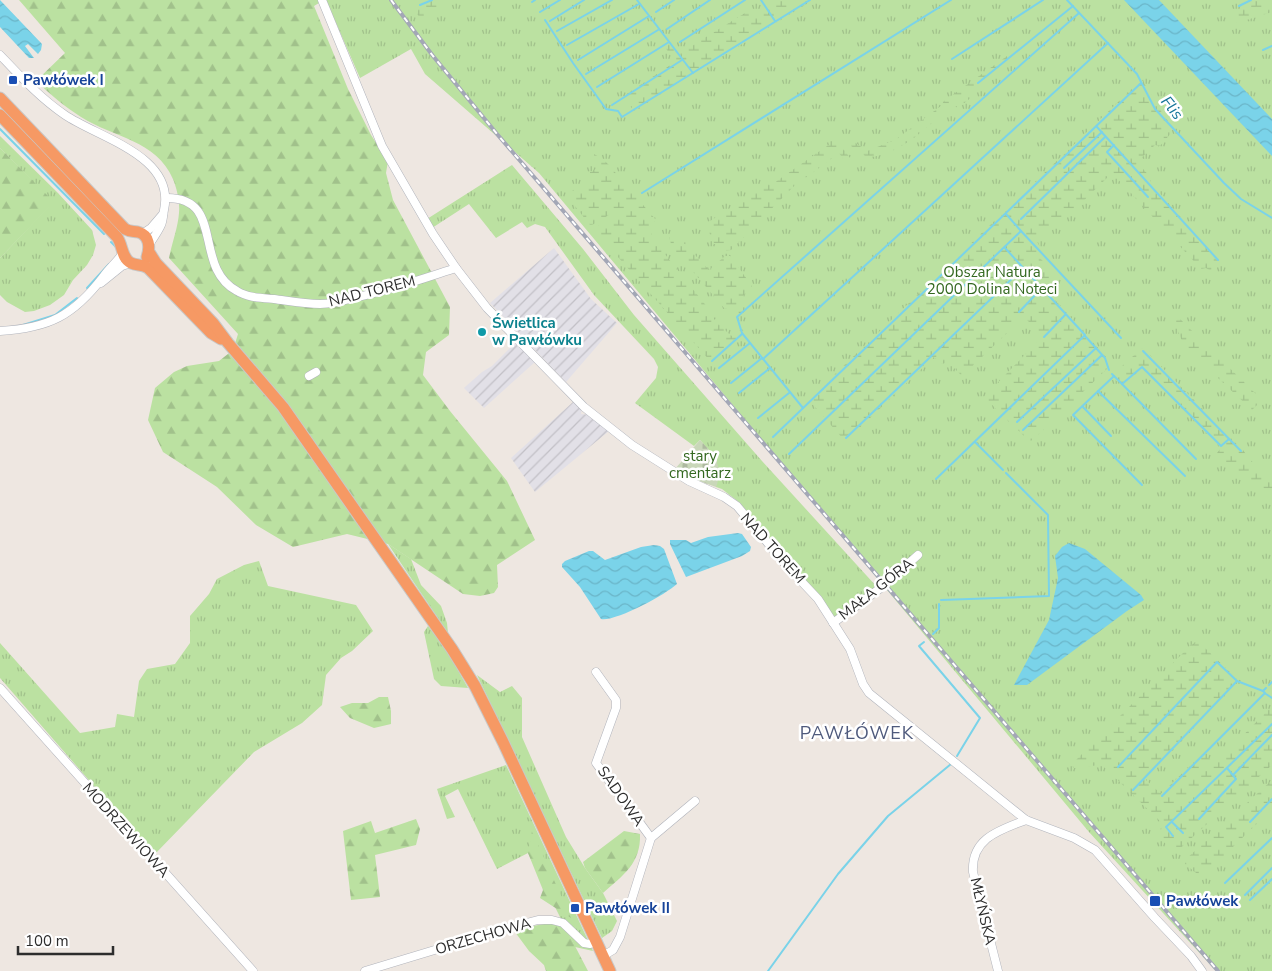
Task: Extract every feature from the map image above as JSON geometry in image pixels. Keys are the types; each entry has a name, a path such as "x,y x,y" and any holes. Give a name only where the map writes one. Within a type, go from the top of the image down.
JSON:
{"highway":[{"path":"0,98 126,229 147,238 152,258 213,323 305,437 466,672 503,742 610,971"},
{"path":"0,115 117,237 126,259 148,268 211,333 228,343"},
{"path":"122,249 124,239 137,233"},
{"path":"136,264 149,249"}],"street":[{"name":"NAD TOREM","path":"322,0 382,146 425,221 456,268 488,308 584,407 640,451 689,481 724,497 736,506 786,565 818,599 850,649 863,684 869,693 1026,820 1074,838 1096,850 1191,956 1202,971"},
{"path":"0,55 35,90 64,115 128,149 150,164 161,178 166,198 161,226 149,249"},
{"name":"NAD TOREM","path":"166,198 186,200 198,210 205,226 211,256 217,273 230,287 247,295 321,304 362,296 456,268"},
{"path":"137,233 151,228 163,214"},
{"path":"0,331 24,328 55,320 72,309 97,285 122,249"},
{"path":"97,285 122,266 136,264"},
{"name":"MAŁA GÓRA","path":"833,623 882,587 918,555"},
{"name":"SADOWA","path":"596,672 616,700 616,708 596,763 651,838"},
{"name":"MODRZEWIOWA","path":"0,688 253,971"},
{"path":"603,956 613,950 620,937 651,838 695,801"},
{"name":"MŁYŃSKA","path":"998,971 972,862 975,852 988,838 996,832 1026,820"},
{"name":"ORZECHOWA","path":"365,971 538,920 552,920 563,923 584,943 590,944 595,942"}],"shaded area":[{"path":"554,248 591,299 617,323 566,382 490,303"},
{"path":"516,342 535,362 484,408 464,388 492,366"},
{"path":"573,402 582,408 581,414 591,415 609,431 535,492 511,458"}],"green space":[{"path":"19,0 324,0 314,6 348,89 371,135 388,161 386,173 393,200 450,307 449,335 426,352 423,375 507,481 535,540 497,565 498,587 494,593 480,596 463,594 388,544 347,534 293,547 256,525 217,487 163,452 148,420 155,388 174,372 187,366 219,361 233,350 238,334 169,258 177,224 179,204 173,179 166,166 156,156 133,141 94,124 75,113 36,81 65,53"},
{"name":"Obszar Natura 2000 Dolina Noteci","path":"326,0 1272,0 1272,971 1216,971 1089,832 539,173 425,74 411,49 360,78"},
{"path":"409,0 455,0 422,18 419,17"},
{"path":"765,0 813,0 634,111 625,99 625,95 675,62 663,44 670,40 680,53 745,13 752,13 768,5"},
{"path":"1257,0 1272,0 1272,12 1237,23 1232,19 1239,10"},
{"path":"1007,56 1009,58 979,84 960,96 969,93 973,96 958,108 953,105 951,106 904,145 882,155 870,157 863,155 850,146 840,144 850,158 850,161 846,163 839,153 807,177 802,178 731,250 725,251 722,245 714,244 707,223 768,184 771,185 837,139 850,139 867,151 895,140 941,106 944,101"},
{"path":"1141,80 1168,121 1167,124 1172,132 1160,146 1155,145 1137,162 1151,178 1150,182 1221,263 1212,272 1206,268 1201,269 1112,173 1066,218 1059,219 1036,240 1043,252 1039,257 1059,278 1048,292 1107,358 1111,365 1033,440 1029,441 984,397 1043,336 1024,317 962,376 948,362 942,364 934,357 847,440 844,440 809,399"},
{"path":"0,136 58,193 92,230 96,245 87,265 73,280 64,295 50,305 34,311 25,312 7,302 0,295 0,258 53,202 0,148"},
{"path":"0,148 54,202 0,258"},
{"path":"594,154 608,164 656,220 648,228 660,248 712,313 714,319 732,336 742,329 745,333 713,362 594,230 619,213 619,209 590,225 567,196 567,194 590,180 590,172 602,166 594,158"},
{"path":"512,165 583,249 634,315 762,461 877,587 833,619 740,503 722,489 716,487 717,459 700,440 694,446 635,403 656,378 658,367 654,359 594,295 545,227 535,224 527,228 522,222 496,238 469,204 432,228 427,219"},
{"path":"671,235 682,241 709,270 725,256 730,256 752,286 742,298 749,299 754,304 739,316 724,308 672,247 669,237"},
{"path":"1179,318 1262,400 1252,410 1184,346 1174,321"},
{"path":"1142,348 1243,450 1256,466 1272,478 1272,492 1267,497 1245,478 1239,479 1217,455 1221,448 1143,369 1121,385 1111,376"},
{"name":"stary cmentarz","path":"700,440 716,461 719,473 716,487 691,478 675,469"},
{"path":"388,544 411,559 421,585 441,606 447,623 448,633"},
{"path":"259,561 268,586 356,605 373,631 352,651 341,658 326,675 322,705 302,723 254,752 154,855 0,678 0,643 80,733 115,727 117,714 134,717 139,681 147,669 175,664 190,643 190,616 209,594 217,579 244,565"},
{"path":"428,626 446,649 468,688 441,686 434,679 424,632"},
{"path":"1198,643 1238,680 1146,780 1162,793 1202,754 1206,755 1213,763 1217,762 1269,709 1272,709 1272,765 1174,854 1159,836 1162,823 1103,766 1074,768 1072,764 1192,644"},
{"path":"477,675 500,692 512,686 522,698 522,737 566,837 603,893 617,921 612,931 602,938"},
{"path":"379,697 388,697 391,724 374,728 350,718 340,707 352,703 368,703"},
{"path":"506,765 593,951 575,947 528,853 497,869 458,789 445,796 455,817 447,819 437,789"},
{"path":"1272,780 1272,809 1204,875 1200,876 1185,864 1185,860"},
{"path":"416,819 420,829 416,845 375,855 380,897 351,900 343,831 371,821 375,833"},
{"path":"532,831 571,918 540,898 543,890 528,853"},
{"path":"624,831 640,834 640,844 637,853 629,868 603,893 585,868 583,862"},
{"path":"550,923 565,927 588,971 546,971 544,965 529,951 515,932 527,927"}],"water":[{"path":"0,0 42,44 38,54 28,44 25,46 34,58 29,58 0,27"},
{"path":"1124,0 1159,0 1272,119 1272,156"},
{"path":"742,534 751,547 750,551 742,556 686,577 670,544 670,540 686,540 691,543 708,537"},
{"path":"1069,543 1085,549 1141,595 1144,600 1027,685 1014,685 1049,620 1058,578 1055,556 1062,547"},
{"path":"654,545 664,549 677,584 640,607 608,619 601,619 580,587 562,567 565,561 589,551 593,551 605,560 641,547"}],"waterway":[{"path":"420,5 432,0"},
{"path":"540,12 560,0"},
{"path":"550,21 584,0"},
{"path":"557,31 612,0"},
{"path":"637,0 693,73"},
{"path":"656,12 674,0"},
{"path":"667,29 710,0"},
{"path":"680,42 745,0"},
{"path":"761,0 775,21"},
{"path":"545,20 606,109 618,111 622,117 810,0"},
{"path":"642,193 951,0"},
{"path":"952,59 1043,0"},
{"name":"Flis","path":"1067,0 1137,74 1155,109 1224,183 1241,199 1272,218"},
{"path":"1239,6 1251,0"},
{"path":"567,45 639,4"},
{"path":"978,83 1073,6"},
{"path":"803,408 742,333 737,317 1079,13"},
{"path":"578,60 649,16"},
{"path":"586,74 658,30"},
{"path":"597,87 669,42"},
{"path":"763,359 1108,43"},
{"path":"1263,50 1272,46"},
{"path":"612,105 682,60"},
{"path":"773,437 1141,83"},
{"path":"1097,127 1218,260"},
{"path":"0,129 104,234"},
{"path":"1064,168 1102,132"},
{"path":"1021,219 1105,137"},
{"path":"1114,145 1107,152 1148,197"},
{"path":"789,454 1021,231 1006,214"},
{"path":"1021,231 1121,338"},
{"path":"111,242 116,247"},
{"path":"936,479 1085,335 1005,248"},
{"path":"87,288 109,264"},
{"path":"846,438 1023,268"},
{"path":"1019,312 1041,289"},
{"path":"23,325 55,315 77,298"},
{"path":"1044,337 1065,315"},
{"path":"712,361 742,334"},
{"path":"1085,336 1105,358 1109,370"},
{"path":"719,368 750,343"},
{"path":"1017,422 1096,348"},
{"path":"1143,351 1241,451"},
{"path":"1023,430 1102,355"},
{"path":"731,383 762,358"},
{"path":"1112,374 1122,384 1142,367 1221,446 1229,439"},
{"path":"739,393 770,368"},
{"path":"1114,376 1073,415 1142,485"},
{"path":"1122,384 1196,459"},
{"path":"1098,391 1185,476"},
{"path":"758,418 789,393"},
{"path":"1083,407 1111,436"},
{"path":"975,442 1003,470"},
{"path":"941,600 1049,596 1048,515 1006,473"},
{"path":"933,634 939,628 939,604"},
{"path":"924,642 919,646 980,718 957,756"},
{"path":"1118,767 1217,662 1237,681"},
{"path":"1133,790 1237,681 1263,691"},
{"path":"1269,685 1272,682"},
{"path":"1162,796 1265,693 1263,691 1266,688"},
{"path":"1266,694 1272,698"},
{"path":"1173,836 1166,827 1272,724"},
{"path":"1233,775 1272,735"},
{"path":"768,971 838,874 888,816 951,764"},
{"path":"1199,819 1236,779 1227,768"},
{"path":"1250,822 1272,799"},
{"path":"1172,822 1183,833"},
{"path":"1225,883 1272,838"},
{"path":"1245,895 1272,868"},
{"path":"1250,900 1272,879"}],"railway":[{"path":"391,0 433,56 497,134 1218,971"}],"place":[{"name":"Pawłówek I","path":"13,80"},
{"name":"Świetlica w Pawłówku","path":"482,332"},
{"name":"Pawłówek","path":"1155,901"},
{"name":"Pawłówek II","path":"575,908"}],"district":[{"name":"PAWŁÓWEK","path":"857,733"}]}
